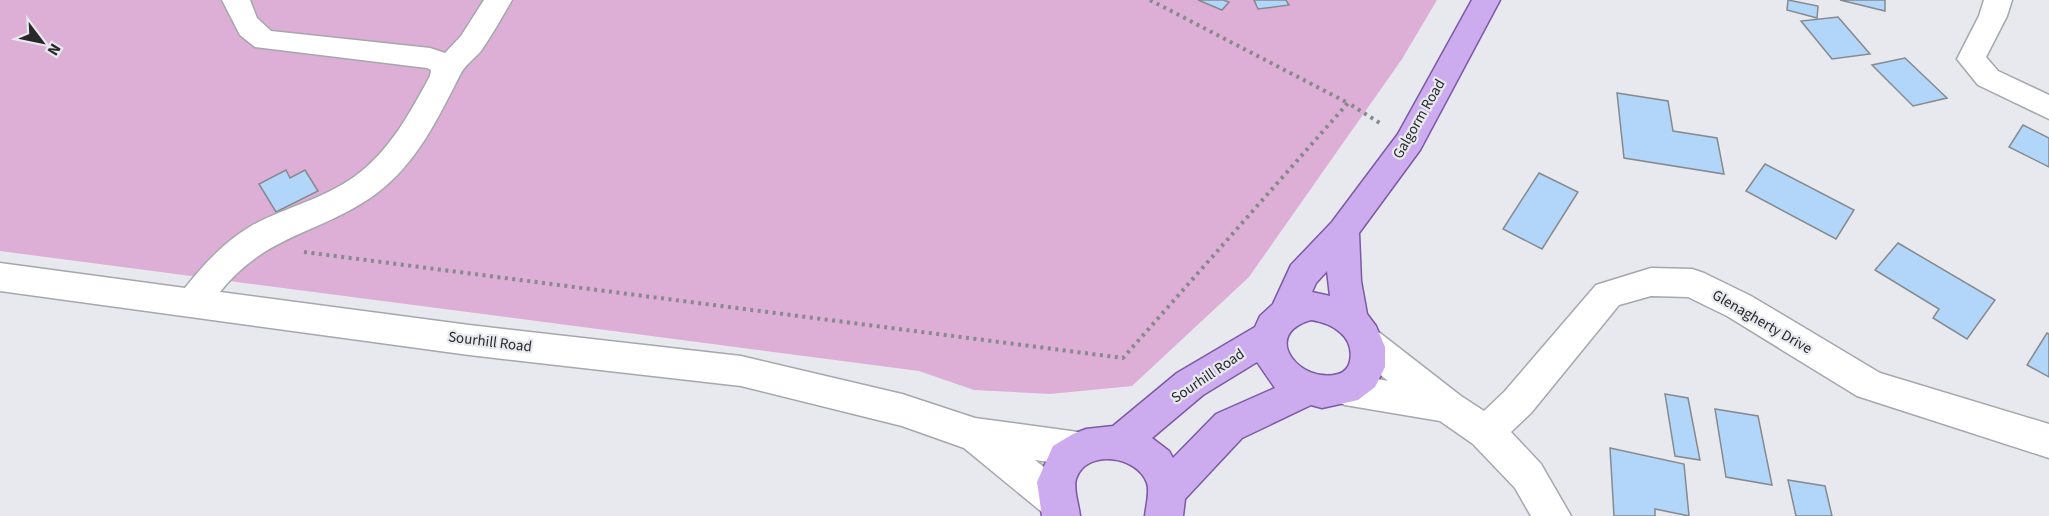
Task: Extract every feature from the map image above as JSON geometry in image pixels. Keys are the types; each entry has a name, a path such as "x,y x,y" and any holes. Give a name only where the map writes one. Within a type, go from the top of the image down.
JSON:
{"main road":[{"name":"Galgorm Road","path":"1277,324 1303,275 1343,231 1409,141 1486,0"},
{"path":"1343,231 1344,281 1370,358 1362,378 1345,389 1324,392 1309,389 1294,383 1277,368 1269,349 1277,324 1298,308 1318,307 1339,312 1360,332"},
{"name":"Sourhill Road","path":"1120,442 1190,384 1277,324"},
{"path":"1166,503 1229,426 1309,389"},
{"path":"1058,508 1055,489 1061,466 1078,449 1103,441 1120,442 1138,448 1152,459 1162,473 1166,503"}],"street":[{"path":"236,0 244,24 265,40 430,57 438,60 446,70"},
{"path":"193,302 220,268 248,245 357,190 380,173 410,136 440,86 446,70 471,43 498,0"},
{"path":"1998,0 1993,16 1971,59 1988,78 2049,108"},
{"name":"Glenagherty Drive","path":"1486,432 1518,402 1608,295 1652,282 1692,283 1739,306 1870,386 2049,441"},
{"name":"Sourhill Road","path":"6,284 193,302 469,340 741,371 902,410 975,435 1078,449"},
{"path":"1360,332 1448,407 1486,432 1528,476 1552,516"},
{"path":"1345,389 1448,407"},
{"name":"Sourhill Road","path":"975,435 1058,508"}],"path":[{"path":"1150,0 1348,103 1409,141"},
{"path":"248,245 1123,358 1348,103"}],"shaded area":[{"path":"0,0 1437,0 1402,59 1249,277 1132,386 1050,394 974,390 919,371 0,251"}],"building":[{"path":"1198,0 1223,0 1229,2 1222,10"},
{"path":"1254,0 1286,0 1289,5 1258,9"},
{"path":"1788,0 1818,6 1817,18 1787,10"},
{"path":"1840,0 1885,0 1885,11"},
{"path":"1838,17 1870,54 1832,59 1801,21"},
{"path":"1905,58 1947,98 1913,106 1872,65"},
{"path":"1617,93 1668,101 1673,131 1717,138 1724,174 1624,158"},
{"path":"2023,125 2049,138 2049,167 2009,147"},
{"path":"1765,164 1854,210 1836,239 1746,191"},
{"path":"286,170 290,178 305,170 318,191 276,212 259,184"},
{"path":"1539,173 1578,192 1542,249 1503,229"},
{"path":"1898,243 1995,300 1967,339 1933,318 1939,309 1875,270"},
{"path":"2047,333 2049,334 2049,377 2027,365"},
{"path":"1665,394 1688,398 1700,460 1675,456"},
{"path":"1715,409 1758,416 1772,485 1726,477"},
{"path":"1610,448 1684,464 1689,516 1655,509 1655,516 1614,516"},
{"path":"1788,480 1825,486 1832,516 1796,516"}]}
